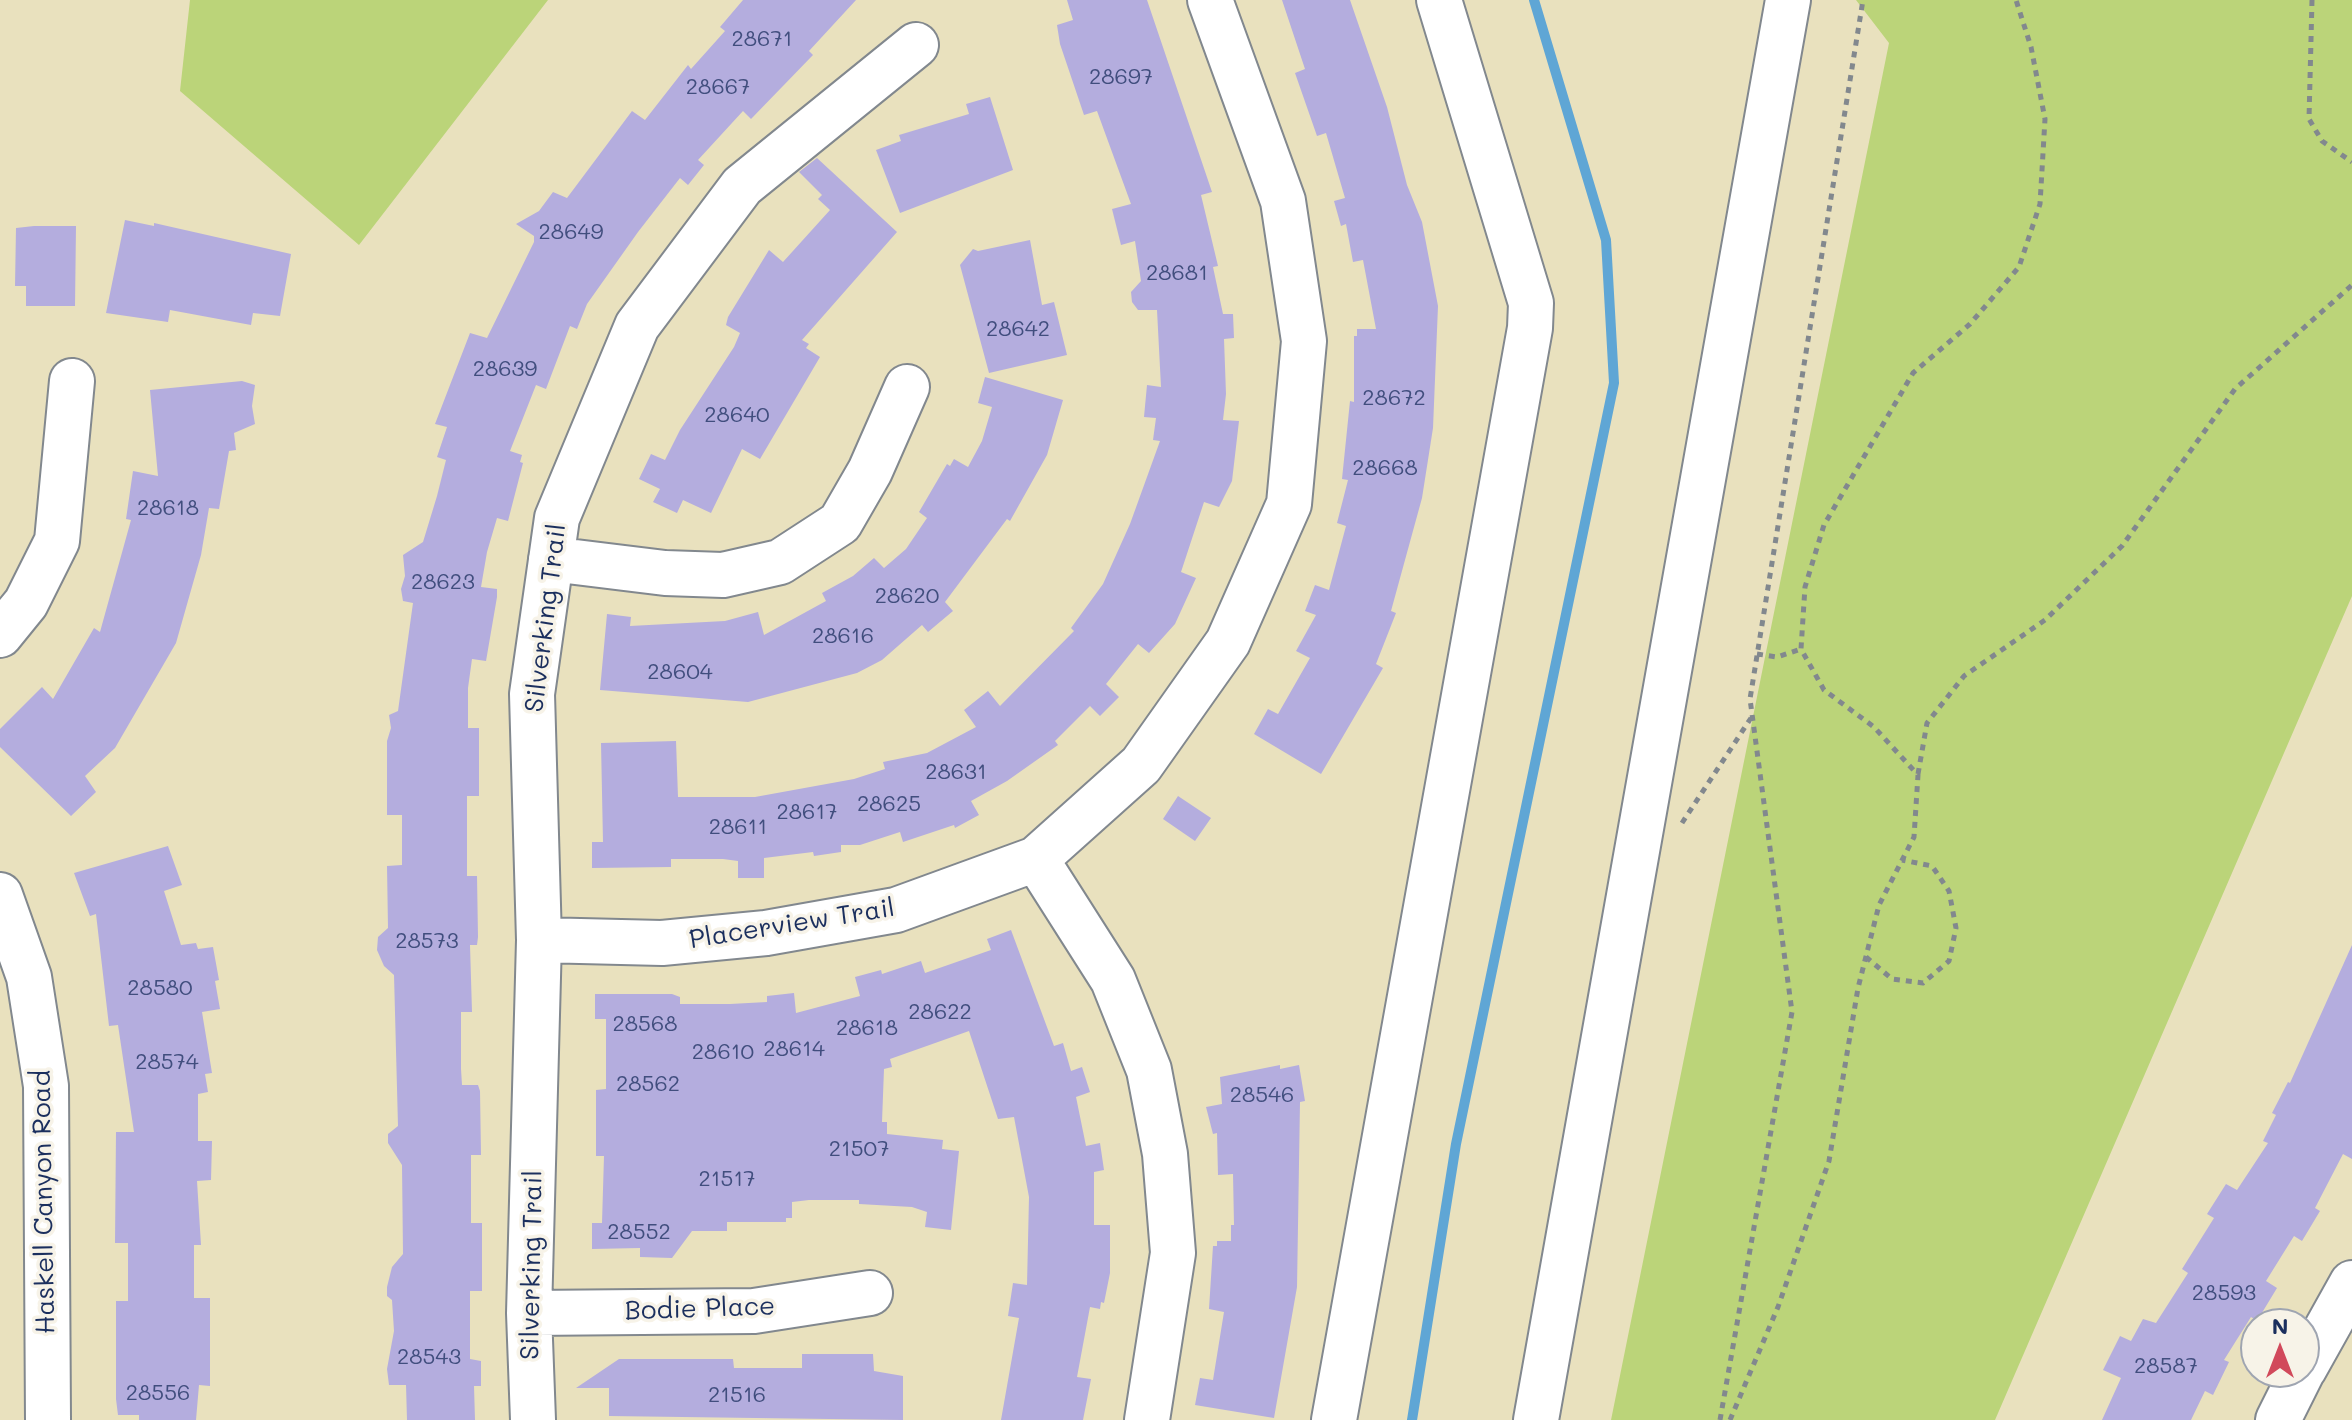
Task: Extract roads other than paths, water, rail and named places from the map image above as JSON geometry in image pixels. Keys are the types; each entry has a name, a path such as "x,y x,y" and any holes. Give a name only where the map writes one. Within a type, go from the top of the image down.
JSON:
{"street":[{"name":"Placerview Trail","path":"539,940 662,943 766,933 896,910 1036,859 1141,765 1228,642 1289,504 1304,341 1283,201 1210,0"},
{"path":"1334,1420 1530,328 1527,290 1439,0"},
{"path":"1536,1420 1788,0"},
{"name":"Silverking Trail","path":"533,1420 529,1313 539,940 532,694 557,518 637,326 742,186 916,45"},
{"path":"0,635 26,603 57,541 72,381"},
{"path":"551,559 665,573 723,575 780,562 840,523 870,471 907,387"},
{"path":"1036,859 1113,980 1149,1070 1165,1154 1173,1253 1147,1420"},
{"name":"Haskell Canyon Road","path":"0,895 29,977 46,1086 48,1420"},
{"path":"2320,1340 2352,1283"},
{"name":"Bodie Place","path":"529,1313 754,1311 870,1293"},
{"path":"2278,1420 2294,1388"}],"waterway":[{"path":"1412,1420 1456,1144 1614,383 1606,240 1534,0"}]}
